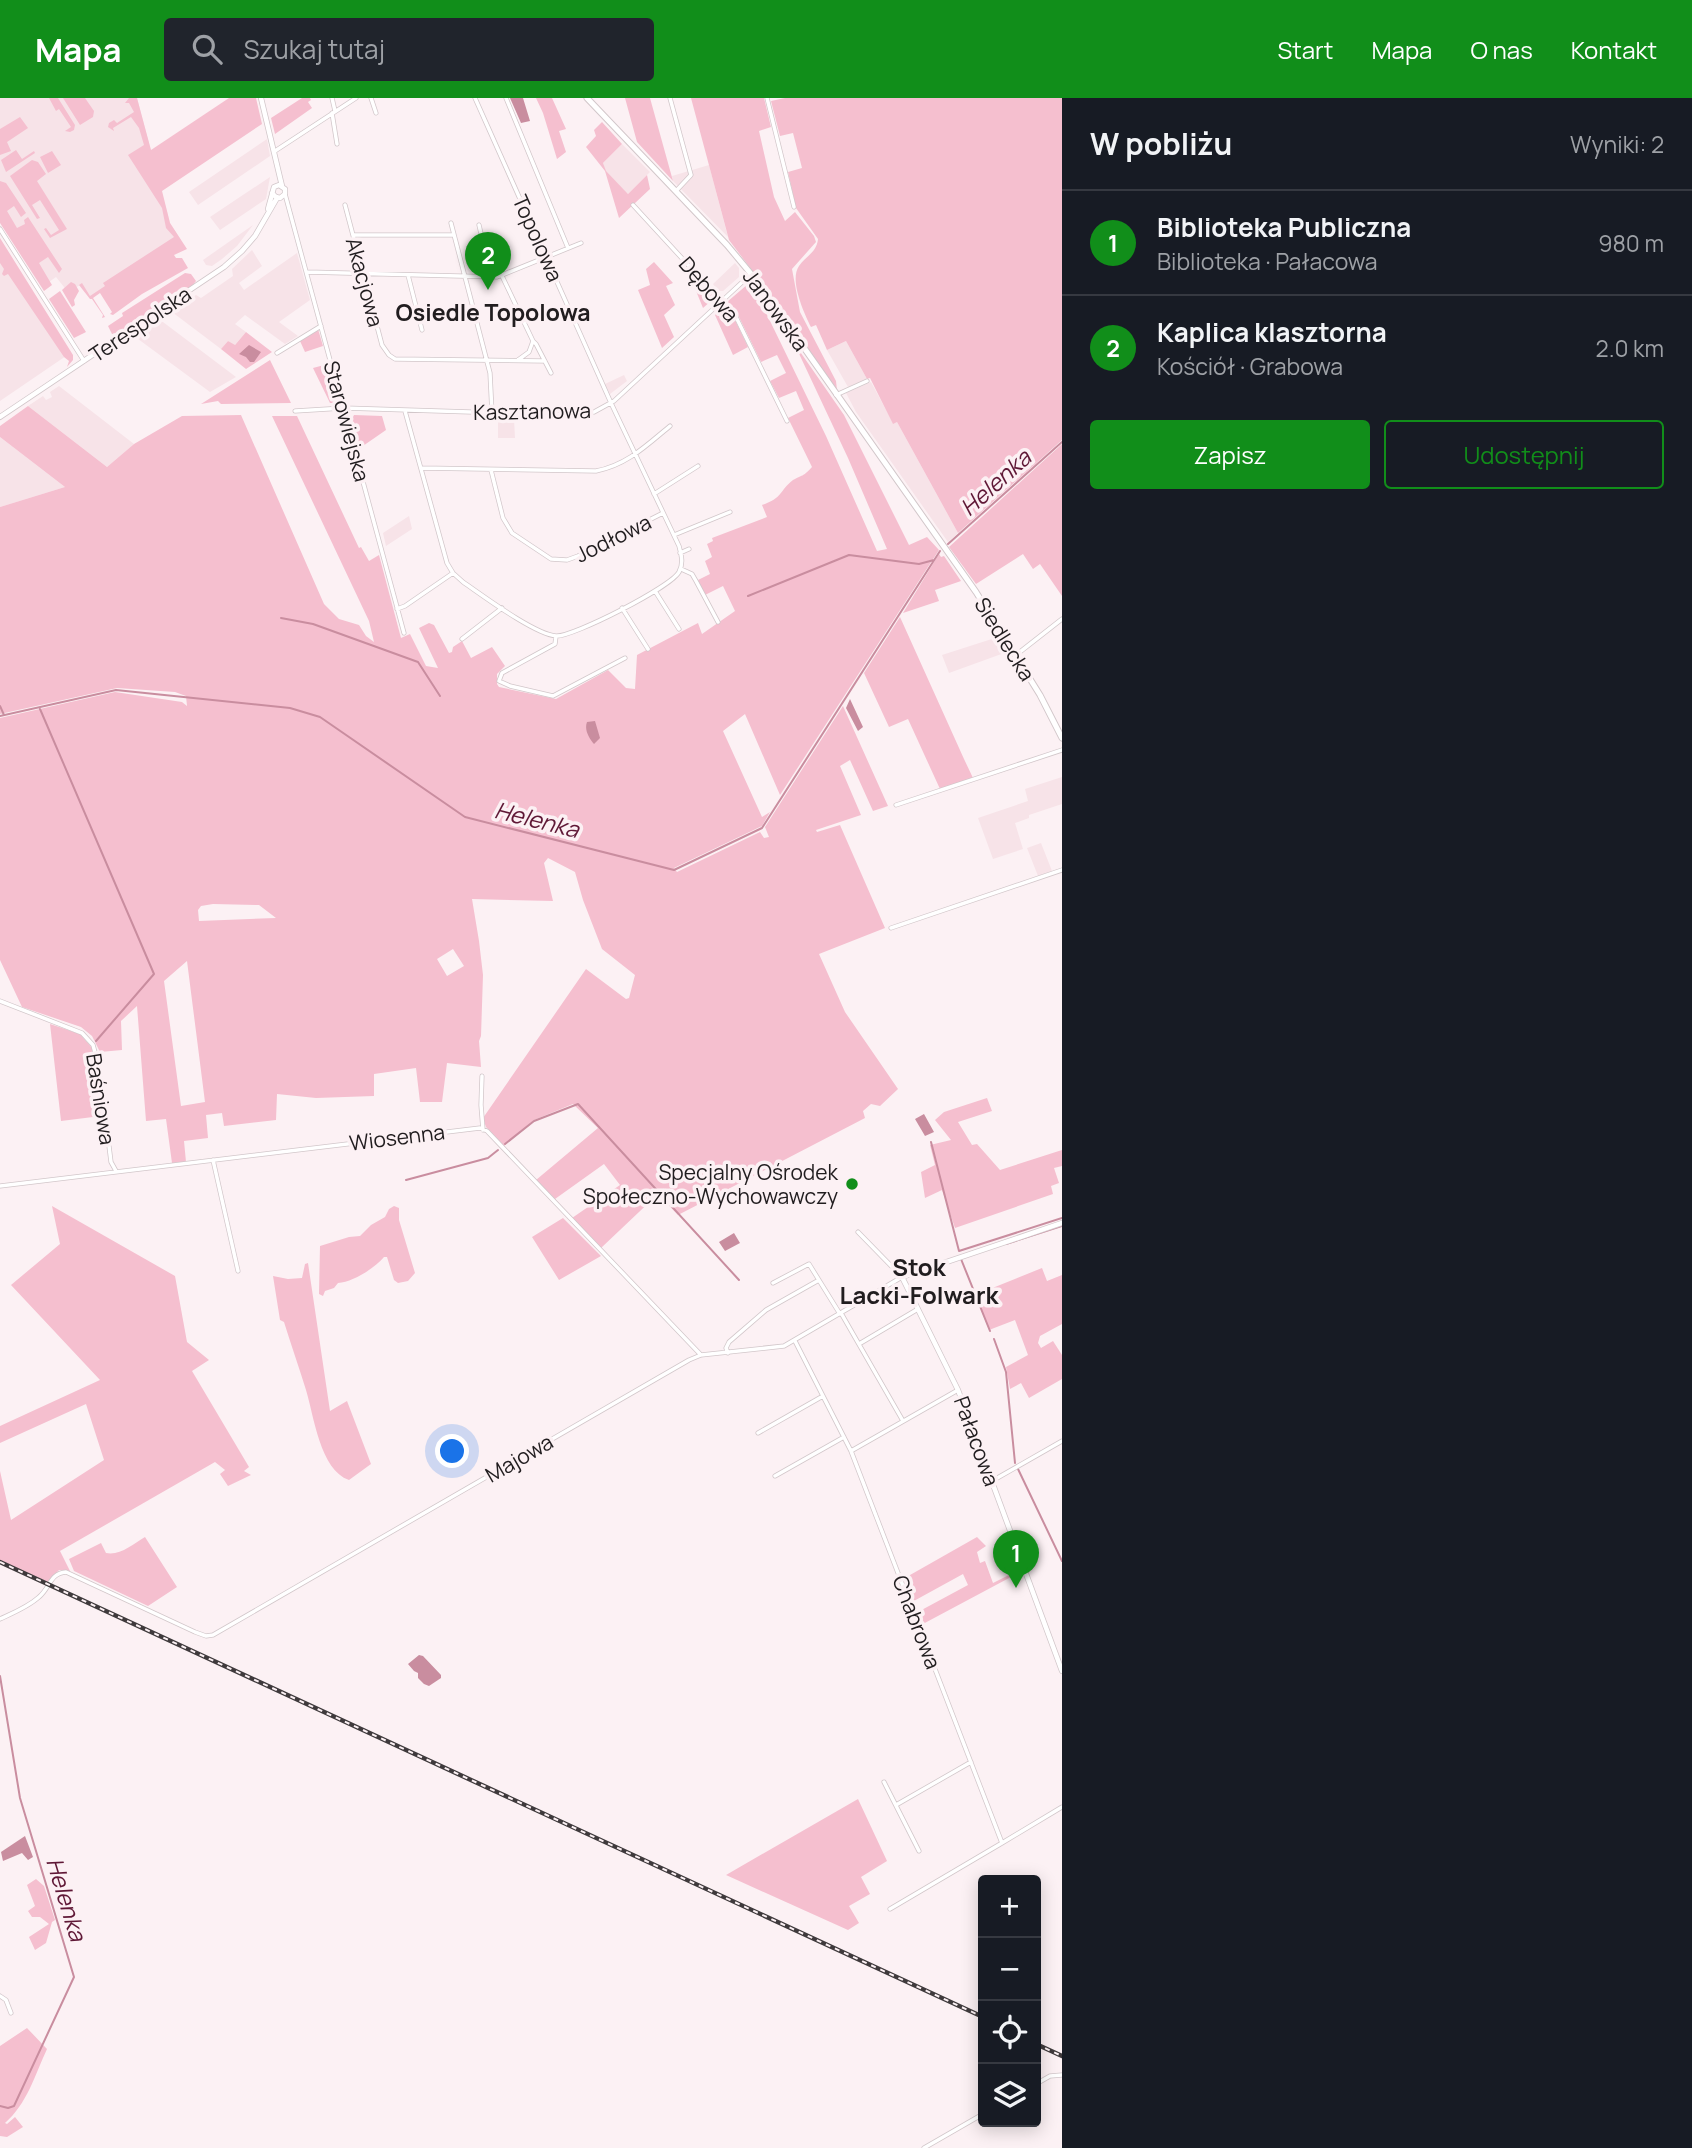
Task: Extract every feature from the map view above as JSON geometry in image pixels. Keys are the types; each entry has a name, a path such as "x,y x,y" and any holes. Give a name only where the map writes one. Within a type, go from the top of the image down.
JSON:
{"main road":[{"name":"Janowska","path":"587,98 751,274 942,543"},
{"name":"Siedlecka","path":"942,543 1016,655 1062,738"}],"street":[{"path":"261,98 282,186 281,197 272,193"},
{"path":"332,98 338,144"},
{"path":"275,151 356,98"},
{"path":"371,98 376,113"},
{"name":"Topolowa","path":"475,98 611,403 674,536 680,553 681,569"},
{"path":"506,98 568,248"},
{"path":"670,98 691,174 691,178 676,191"},
{"path":"767,98 794,207"},
{"path":"277,164 275,186 282,186"},
{"name":"Terespolska","path":"265,216 275,186"},
{"name":"Terespolska","path":"0,417 224,267 247,246 265,216 281,197"},
{"name":"Starowiejska","path":"281,197 290,209 404,633"},
{"name":"Akacjowa","path":"345,205 382,345 389,355 395,359 545,362"},
{"name":"Dębowa","path":"633,205 736,317 787,421"},
{"path":"451,223 487,360 492,387 492,412"},
{"path":"479,225 491,277"},
{"path":"0,229 84,361"},
{"path":"353,235 454,235"},
{"path":"307,272 502,276 581,243"},
{"name":"Kasztanowa","path":"295,411 344,408 583,414 594,412 611,403 751,274"},
{"path":"408,275 422,330"},
{"path":"502,276 551,373"},
{"path":"277,353 321,326"},
{"path":"516,361 529,352 533,341"},
{"path":"836,394 867,381"},
{"path":"405,411 442,549 453,573 502,608 538,630 556,636 577,631 655,591 674,579 681,569 692,575 718,622"},
{"path":"420,468 596,471 620,464 670,426"},
{"path":"654,494 698,466"},
{"name":"Jodłowa","path":"491,470 506,526 519,539 551,559 567,561 663,513"},
{"path":"674,536 730,512"},
{"path":"680,553 689,549"},
{"path":"397,609 453,573"},
{"path":"655,591 679,629"},
{"path":"462,639 502,608"},
{"path":"622,608 648,649"},
{"path":"1016,655 1062,619"},
{"path":"556,636 555,644 502,673 499,681 554,696 625,658"},
{"path":"896,805 1062,750"},
{"path":"891,928 1062,870"},
{"name":"Baśniowa","path":"0,1001 82,1033 93,1045 99,1067 111,1162 116,1171"},
{"path":"482,1076 483,1130 701,1355"},
{"name":"Wiosenna","path":"0,1186 472,1128 483,1130"},
{"path":"213,1160 238,1271"},
{"name":"Majowa","path":"0,1619 39,1598 55,1576 66,1572 195,1632 206,1636 213,1634 689,1360 701,1355 784,1346 911,1272 1062,1223"},
{"name":"Pałacowa","path":"858,1232 902,1277 958,1390 1062,1671"},
{"path":"773,1283 809,1264 903,1421"},
{"path":"728,1353 726,1348 729,1342 766,1310 819,1280"},
{"path":"859,1344 919,1309"},
{"name":"Chabrowa","path":"795,1341 851,1451 1002,1843"},
{"path":"851,1451 958,1390"},
{"path":"758,1433 823,1396"},
{"path":"775,1476 844,1437"},
{"path":"992,1481 1062,1441"},
{"path":"896,1805 971,1762"},
{"path":"884,1782 919,1852"},
{"path":"890,1909 1062,1807"},
{"path":"0,1996 6,2000 11,2012"},
{"path":"1041,2082 1056,2074 1062,2075"},
{"path":"925,2148 978,2117"}],"shaded area":[{"path":"0,98 137,98 170,223 181,240 90,297 82,284 68,292 56,277 49,282 0,207"},
{"path":"49,98 58,98 75,125 70,132 65,131 71,127 59,109 56,111"},
{"path":"63,98 85,98 94,111 93,117 80,125"},
{"path":"129,98 137,98 151,150 229,98 256,98 262,124 162,191 170,223 187,249 174,255 176,258 182,258 188,268 142,294 113,315 100,293 93,298 105,317 102,318 103,315 92,299 79,285 82,283 90,296 105,286 103,283 174,237 166,228 162,208 128,155 144,145 139,128 131,117 113,128 114,131 108,127 114,120 117,123 134,112 129,103 125,103"},
{"path":"302,98 310,98 308,102 312,108 275,134 271,118"},
{"path":"510,98 523,98 530,121 521,123"},
{"path":"536,98 552,98 566,129 559,131 566,152 557,159 543,113"},
{"path":"625,98 650,98 673,181 637,142"},
{"path":"691,98 764,98 771,127 759,131 774,197 785,221 795,212 816,242 792,269 800,312 836,381 837,390 729,240"},
{"path":"785,98 1062,98 1062,440 958,533 897,422 893,424 870,378 867,379 846,341 827,350 816,325 811,327 805,314 797,288 796,272 816,247 818,239 796,208 788,172 802,168 793,133 780,136 771,101"},
{"path":"20,117 28,128 7,142 11,151 0,155 0,129"},
{"path":"602,122 622,144 603,163 606,171 628,194 647,175 650,189 619,218 605,171 586,147 596,136 594,130"},
{"path":"267,139 270,156 198,205 189,192"},
{"path":"622,144 650,172 628,194 605,171 603,163"},
{"path":"16,150 22,159 34,151 35,153 6,172 1,160"},
{"path":"52,151 61,165 48,173 40,157"},
{"path":"32,160 38,162 46,174 37,181 67,229 50,238 44,229 51,235 59,230 40,200 32,205 40,218 37,219 10,176"},
{"path":"709,165 728,237 673,181 672,176"},
{"path":"270,177 266,199 220,230 210,217"},
{"path":"0,181 6,183 26,213 21,217 14,206 7,211 17,228 25,224 24,220 28,217 62,269 59,273 48,257 39,263 52,285 44,291 0,223"},
{"path":"253,225 237,246 222,259 212,266 206,265 203,260"},
{"path":"0,238 73,355 73,360 67,367 69,361 8,274 2,274 4,269 0,263"},
{"path":"252,250 262,266 239,283 244,290 297,253 310,300 279,322 298,336 285,344 245,315 235,324 246,332 234,346 228,341 221,349 172,312 196,295 201,298 233,276 232,269"},
{"path":"0,255 66,356 0,401"},
{"path":"654,262 673,283 666,286 675,305 664,315 674,337 662,348 638,290 650,285 646,269"},
{"path":"735,263 739,268 739,277 723,291 718,291 713,284"},
{"path":"185,273 191,274 196,281 192,286 139,322 112,334 108,326 123,316 122,313"},
{"path":"700,280 713,295 712,300 703,308 694,286"},
{"path":"71,282 79,291 72,307 62,290"},
{"path":"748,284 753,286 826,436 877,551 887,549 794,343 844,415 909,545 927,537 939,550 780,795 745,714 723,731 762,817 770,812 762,826 674,868 677,872 760,832 764,838 769,837 765,827 843,706 888,806 873,811 850,760 840,766 861,815 816,830 817,832 840,825 885,928 819,954 845,1012 898,1089 880,1106 871,1104 863,1111 865,1118 678,1215 658,1194 601,1248 572,1218 620,1185 604,1164 555,1199 536,1180 598,1128 573,1104 534,1120 504,1146 486,1127 483,1118 586,969 626,999 629,998 635,975 602,949 575,872 548,858 544,863 553,901 472,899 483,975 479,1041 481,1067 447,1063 442,1102 420,1102 416,1068 374,1074 374,1096 316,1098 277,1094 276,1120 224,1126 222,1113 206,1115 208,1138 184,1141 186,1162 172,1163 166,1119 146,1121 137,1006 121,1021 122,1050 100,1052 92,1036 81,1027 22,1007 0,960 0,718 115,692 182,702 187,706 186,696 175,692 117,688 0,714 0,507 65,487 0,437 0,426 28,406 107,467 134,444 182,416 241,415 324,604 339,619 359,625 374,642 369,621 272,416 297,416 359,548 361,547 369,561 379,555 401,638 410,634 426,666 438,668 419,628 429,623 434,625 449,653 462,641 471,658 492,647 505,666 497,674 499,687 556,699 608,670 626,688 635,689 637,655 698,623 702,634 735,611 723,586 705,595 698,580 710,574 705,561 712,557 707,544 713,541 712,538 767,517 762,505 774,500 793,480 812,467 788,418 804,410 796,391 779,398 770,381 786,373 777,355 761,362 736,311 727,302","holes":["259,905 276,918 199,921 198,910 201,906","453,949 464,966 447,976 437,959","187,961 205,1102 181,1106 164,981"]},
{"path":"60,291 86,332 74,338 49,299"},
{"path":"724,307 735,320 748,347 733,355 715,315"},
{"path":"159,319 236,377 210,392 134,336"},
{"path":"318,329 323,346 305,352 300,341"},
{"path":"246,332 272,352 246,369 221,349 228,341 235,345"},
{"path":"846,341 867,379 848,387 827,350"},
{"path":"249,345 261,352 254,362 239,354"},
{"path":"270,360 291,403 221,404 218,401 201,404"},
{"path":"328,364 339,403 330,403 313,368"},
{"path":"624,375 627,381 610,394 605,384"},
{"path":"871,382 893,423 897,422 958,533 948,542 856,412 846,393"},
{"path":"59,386 134,444 107,467 28,406 43,396 46,400 52,397 50,392"},
{"path":"354,415 382,416 386,430 360,448 352,419"},
{"path":"498,419 514,419 515,438 498,438"},
{"path":"0,437 65,487 0,507"},
{"path":"1062,444 1062,596 1040,564 1033,569 1023,554 976,584 949,547"},
{"path":"409,516 412,529 386,546 383,533"},
{"path":"939,554 944,556 961,581 935,590 939,601 903,613"},
{"path":"900,617 973,778 940,789 908,719 889,727 864,673"},
{"path":"998,637 1007,652 949,673 942,655"},
{"path":"850,699 863,727 858,731 846,708"},
{"path":"595,721 600,738 594,744 586,725 587,722"},
{"path":"1062,777 1062,804 1029,815 1029,818 1015,823 1023,849 993,859 978,818 1028,801 1025,789"},
{"path":"1041,843 1052,871 1038,876 1027,848"},
{"path":"50,1024 80,1034 93,1049 101,1116 61,1121"},
{"path":"987,1098 992,1111 958,1122 972,1145 977,1144 1000,1170 1062,1150 1062,1166 1054,1168 1059,1183 1051,1186 1053,1194 955,1228 942,1190 925,1198 921,1172 935,1165 930,1145 951,1140 935,1120 944,1112"},
{"path":"924,1114 934,1132 925,1136 915,1119"},
{"path":"52,1206 175,1276 187,1342 209,1360 192,1371 249,1467 244,1471 251,1475 228,1486 220,1474 225,1470 215,1462 60,1551 70,1571 59,1570 48,1582 0,1561 0,1471 11,1520 104,1460 86,1404 0,1443 0,1426 100,1380 11,1285 60,1244"},
{"path":"394,1206 399,1208 399,1220 415,1273 408,1281 398,1283 394,1280 387,1257 384,1257 363,1274 338,1283 334,1288 325,1291 323,1296 319,1294 320,1246 360,1236 371,1225 385,1217"},
{"path":"563,1218 601,1256 559,1280 532,1237"},
{"path":"734,1233 740,1243 725,1251 719,1242"},
{"path":"308,1263 330,1411 347,1401 371,1464 349,1480 339,1474 325,1454 284,1322 280,1320 273,1276 302,1278 305,1264"},
{"path":"1042,1268 1047,1281 1062,1275 1062,1324 1040,1336 1038,1343 1041,1348 1053,1341 1062,1355 1062,1379 1029,1398 1021,1383 1010,1389 1006,1367 1028,1355 1015,1320 989,1330 975,1295"},
{"path":"145,1537 177,1587 148,1606 74,1571 69,1559 101,1543 106,1553 116,1553"},
{"path":"977,1537 986,1546 977,1552 980,1563 985,1561 993,1583 1021,1569 1022,1571 921,1625 916,1613 968,1585 963,1574 912,1602 903,1579"},
{"path":"419,1655 441,1675 441,1678 429,1686 418,1678 418,1673 408,1664"},
{"path":"858,1799 887,1861 861,1877 870,1894 849,1906 859,1923 848,1930 726,1875"},
{"path":"25,1836 33,1857 28,1860 22,1853 3,1861 1,1852"},
{"path":"36,1879 44,1886 55,1920 46,1943 35,1950 29,1937 49,1924 40,1917 32,1917 28,1911 35,1906 27,1885"},
{"path":"27,2028 47,2049 25,2098 5,2123 15,2117 23,2127 7,2137 0,2136 0,2046"}],"waterway":[{"name":"Helenka","path":"948,544 1062,442"},
{"name":"Helenka","path":"0,716 116,690 290,708 320,717 465,817 674,870 762,828 940,551"},
{"path":"748,596 849,555 919,564 934,560"},
{"path":"281,618 313,624 418,662 440,696"},
{"path":"0,706 4,715"},
{"path":"40,709 154,974 96,1041"},
{"path":"505,1144 534,1121 578,1104 739,1280"},
{"path":"931,1142 959,1251 1062,1218"},
{"path":"406,1180 488,1158 498,1150"},
{"path":"1006,1244 1062,1226"},
{"path":"961,1259 990,1331"},
{"path":"994,1339 1006,1372 1015,1463"},
{"path":"1018,1469 1062,1561"},
{"name":"Helenka","path":"0,1676 20,1798 74,1977 14,2106 0,2106"}],"railway":[{"path":"0,1562 978,2015"},
{"path":"1041,2046 1062,2056"}],"place":[{"name":"Kaplica klasztorna","path":"488,290"},
{"name":"Specjalny Ośrodek Społeczno-Wychowawczy","path":"852,1184"},
{"name":"Biblioteka Publiczna","path":"1016,1588"}],"district":[{"name":"Osiedle Topolowa","path":"493,312"},
{"name":"Stok Lacki-Folwark","path":"919,1280"}]}
